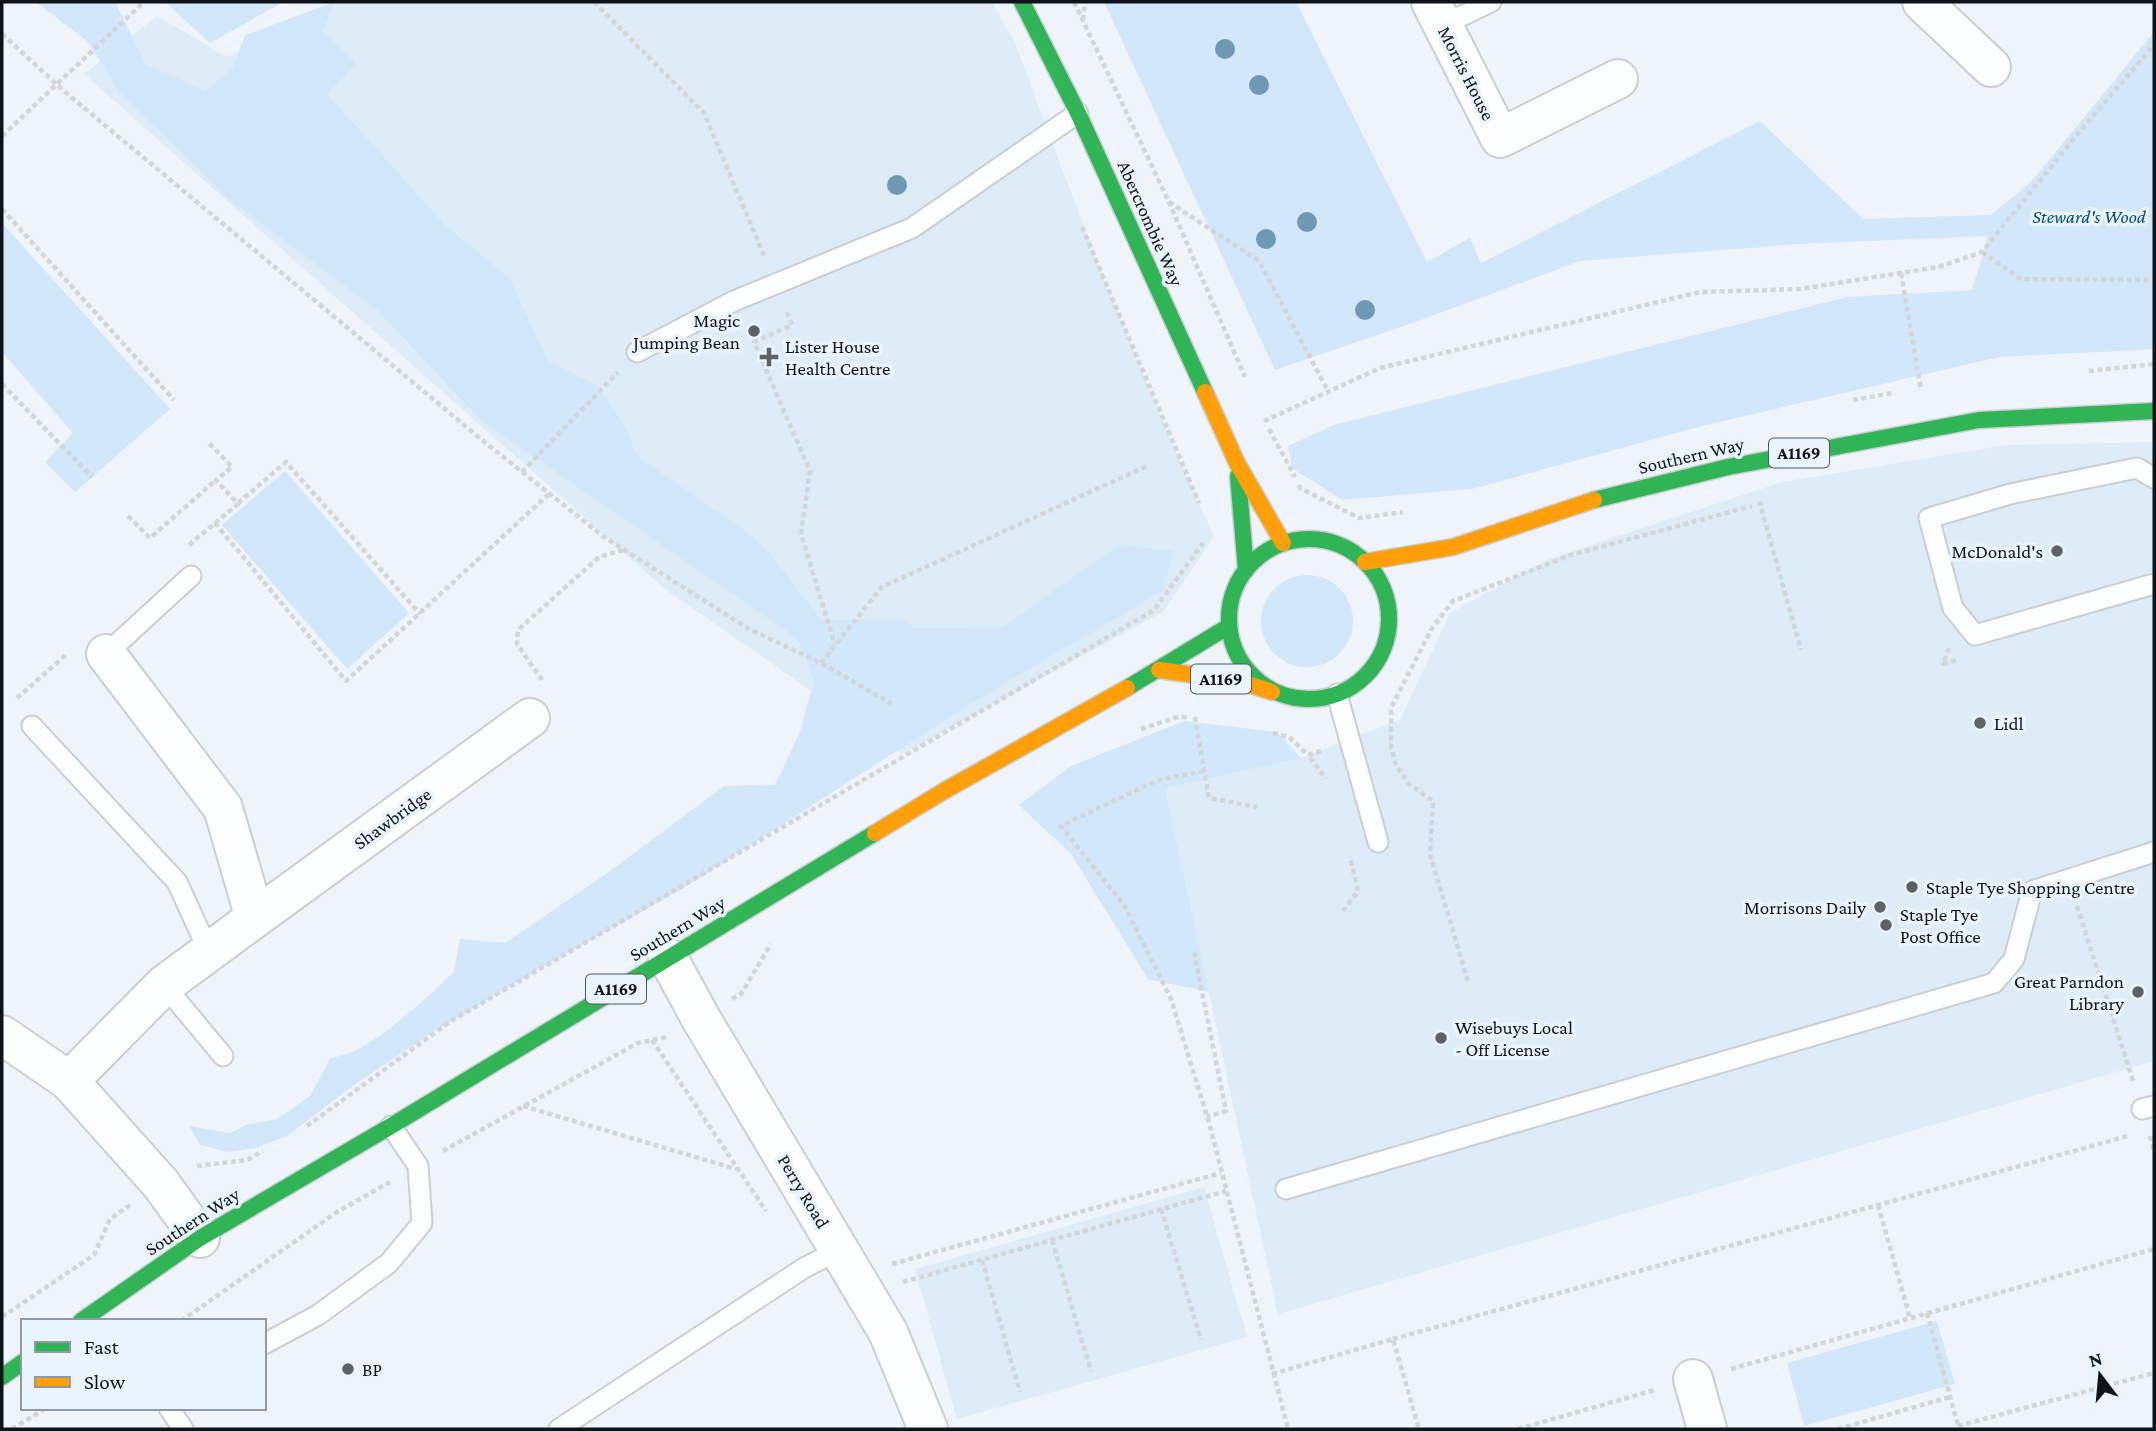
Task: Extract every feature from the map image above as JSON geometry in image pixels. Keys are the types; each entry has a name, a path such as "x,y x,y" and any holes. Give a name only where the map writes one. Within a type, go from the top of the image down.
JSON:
{"main road":[{"name":"Abercrombie Way","path":"1022,2 1078,113 1237,463 1283,543"},
{"name":"Southern Way","path":"1365,562 1453,547 1601,498 1728,467 1979,420 2154,411"},
{"name":"Abercrombie Way","path":"1237,463 1246,570"},
{"path":"1305,539 1327,541 1347,549 1365,562 1393,602 1388,634 1379,659 1361,680 1338,694 1319,699 1281,695 1261,683 1245,667 1234,648 1229,626 1230,605 1236,586 1246,570 1263,554 1283,543 1305,539"},
{"name":"Southern Way","path":"1434,564 1453,547"},
{"name":"Southern Way","path":"85,1319 200,1238 391,1126 944,791 1159,670 1229,626"},
{"name":"A1169","path":"1159,670 1239,681 1281,695"},
{"path":"2,1377 21,1363"}],"street":[{"path":"1922,2 1991,67"},
{"name":"Morris House","path":"1437,13 1500,138 1618,79"},
{"path":"106,654 223,808 255,918"},
{"name":"Shawbridge","path":"69,1081 164,985 530,718"},
{"name":"Perry Road","path":"668,958 700,1017 888,1332 928,1429"},
{"path":"2,1035 69,1081 160,1184 200,1238"},
{"path":"1693,1379 1707,1429"}],"lane":[{"path":"1437,13 1492,2"},
{"path":"637,352 734,301 912,228 1078,113"},
{"path":"2154,478 2137,468 2010,494 1928,518 1953,608 1975,635 2154,584"},
{"path":"106,654 191,576"},
{"path":"1338,694 1378,842"},
{"path":"32,726 177,882 209,952"},
{"path":"1286,1189 1994,983 2014,959 2032,891 2154,852"},
{"path":"164,985 223,1056"},
{"path":"266,1343 318,1315 388,1263 422,1223 418,1166 391,1126"},
{"path":"559,1429 804,1268 853,1272"},
{"path":"170,1410 183,1429"}],"path":[{"path":"2,136 144,2"},
{"path":"1074,2 1169,202 1248,384"},
{"path":"1083,21 1085,2"},
{"path":"2,34 57,84 522,472 604,537 749,629 821,663 892,704"},
{"path":"1264,421 1380,368 1700,292 1800,289 1938,267 1982,252 2154,45"},
{"path":"1169,202 1259,261 1328,391"},
{"path":"2,209 174,400"},
{"path":"1082,225 1199,504"},
{"path":"1982,252 2021,279 2154,280"},
{"path":"1901,273 1921,390"},
{"path":"522,472 637,352"},
{"path":"2086,372 2154,364"},
{"path":"2,384 92,477"},
{"path":"1909,391 1935,388"},
{"path":"1847,402 1897,392"},
{"path":"1259,409 1300,488 1359,518 1410,511"},
{"path":"128,516 150,538 232,467 208,441"},
{"path":"188,546 286,462 420,614"},
{"path":"821,663 882,587 1147,466"},
{"path":"216,480 238,504"},
{"path":"215,523 346,681 549,494"},
{"path":"1468,981 1430,854 1433,801 1409,784 1396,765 1391,745 1391,708 1432,628 1453,601 1571,555 1760,504"},
{"path":"301,1130 451,1021 1154,610 1208,537"},
{"path":"530,718 555,692 529,664 517,644 518,630 599,557 623,550"},
{"path":"12,703 69,652"},
{"path":"1133,732 1178,717 1208,718"},
{"path":"1195,717 1209,798 1257,807"},
{"path":"1266,730 1289,737 1308,755"},
{"path":"1204,771 1158,780 1061,825 1124,905 1171,999 1207,1117 1288,1429"},
{"path":"2068,879 2148,1108 2148,1130 2154,1152"},
{"path":"700,1017 741,994 773,940"},
{"path":"1194,951 1226,1111 1207,1117"},
{"path":"652,1040 767,1213"},
{"path":"522,1106 738,1169"},
{"path":"1272,1374 2148,1130"},
{"path":"2,1317 94,1255 110,1219 186,1167 247,1160 268,1148"},
{"path":"853,1272 1221,1173"},
{"path":"853,1272 982,1260 1226,1191"},
{"path":"1878,1205 1910,1318"},
{"path":"1161,1209 1201,1340"},
{"path":"1052,1240 1091,1371"},
{"path":"1518,1429 2154,1249"},
{"path":"982,1260 1020,1392"},
{"path":"1927,1313 1959,1428 2154,1373"},
{"path":"1394,1339 1419,1429"},
{"path":"1838,1429 1950,1397"},
{"path":"12,1429 43,1410"}],"shaded area":[{"name":"Lister House Health Centre","path":"334,2 992,2 1015,43 1099,267 1173,446 1214,536 1163,612 902,754 665,589 84,74 157,16 227,57"},
{"path":"2154,442 2154,1061 1278,1314 1165,788 1301,758 1400,720 1450,613 1549,559 1782,482 2007,445"},
{"path":"1204,1187 1247,1337 957,1419 915,1269"}],"green space":[{"path":"36,2 115,2 146,64 205,91 233,68 245,35 334,2 323,31 356,63 327,94 445,225 510,279 547,360 596,385 624,424 637,456 746,531 770,554 821,620 902,619 915,628 1003,627 1119,545 1173,551 1164,590 973,702 682,889 433,1032 354,1085 287,1136 256,1148 227,1152 200,1145 189,1126 230,1133 246,1125 277,1119 310,1096 330,1059 355,1051 380,1036 454,972 460,939 505,943 606,874 724,786 775,785 800,732 814,680 798,639 482,421 377,310 229,199 121,94 88,42"},
{"path":"165,2 283,2 210,43"},
{"name":"Steward's Wood","path":"1104,2 1296,2 1427,262 1470,238 1481,263 1760,121 1863,219 1991,215 2031,182 2154,32 2154,349 1999,357 1702,426 1472,489 1342,500 1292,468 1288,446 1334,425 1847,297 1972,290 1988,236 1799,244 1580,261 1275,370"},
{"path":"2,223 170,409 75,492 45,462 73,433 2,352"},
{"path":"285,471 409,613 347,669 222,525"},
{"path":"1307,575 1324,579 1339,589 1349,604 1353,621 1349,638 1339,653 1324,663 1307,667 1290,663 1275,653 1265,638 1261,621 1265,604 1275,589 1290,579"},
{"path":"1184,721 1277,732 1301,758 1165,788 1209,992 1148,979 1071,854 1019,805 1071,766"},
{"path":"1937,1321 1955,1384 1804,1426 1787,1363"}],"traffic: fast":[{"path":"1022,2 1078,113 1205,392"},
{"path":"1594,500 1728,467 1979,420 2154,411"},
{"path":"1238,476 1246,570"},
{"path":"1309,539 1340,545 1365,563 1383,588 1389,619 1383,650 1365,675 1340,693 1309,699 1278,693 1253,675 1235,650 1229,619 1235,588 1253,563 1278,545 1309,539"},
{"path":"1127,688 1229,626"},
{"path":"84,1319 200,1238 391,1126 875,833"},
{"path":"2,1377 21,1363"}],"traffic: slow":[{"path":"1205,392 1237,463 1283,543"},
{"path":"1365,562 1453,547 1594,500"},
{"path":"1159,670 1239,681 1272,692"},
{"path":"875,833 1127,688"}],"place":[{"name":"Magic Jumping Bean","path":"754,331"},
{"name":"Lister House Health Centre","path":"769,357"},
{"name":"McDonald's","path":"2057,551"},
{"name":"Lidl","path":"1980,723"},
{"name":"Staple Tye Shopping Centre","path":"1912,887"},
{"name":"Morrisons Daily","path":"1880,907"},
{"name":"Staple Tye Post Office","path":"1886,925"},
{"name":"Great Parndon Library","path":"2138,992"},
{"name":"Wisebuys Local - Off License","path":"1441,1038"},
{"name":"BP","path":"348,1369"}]}
